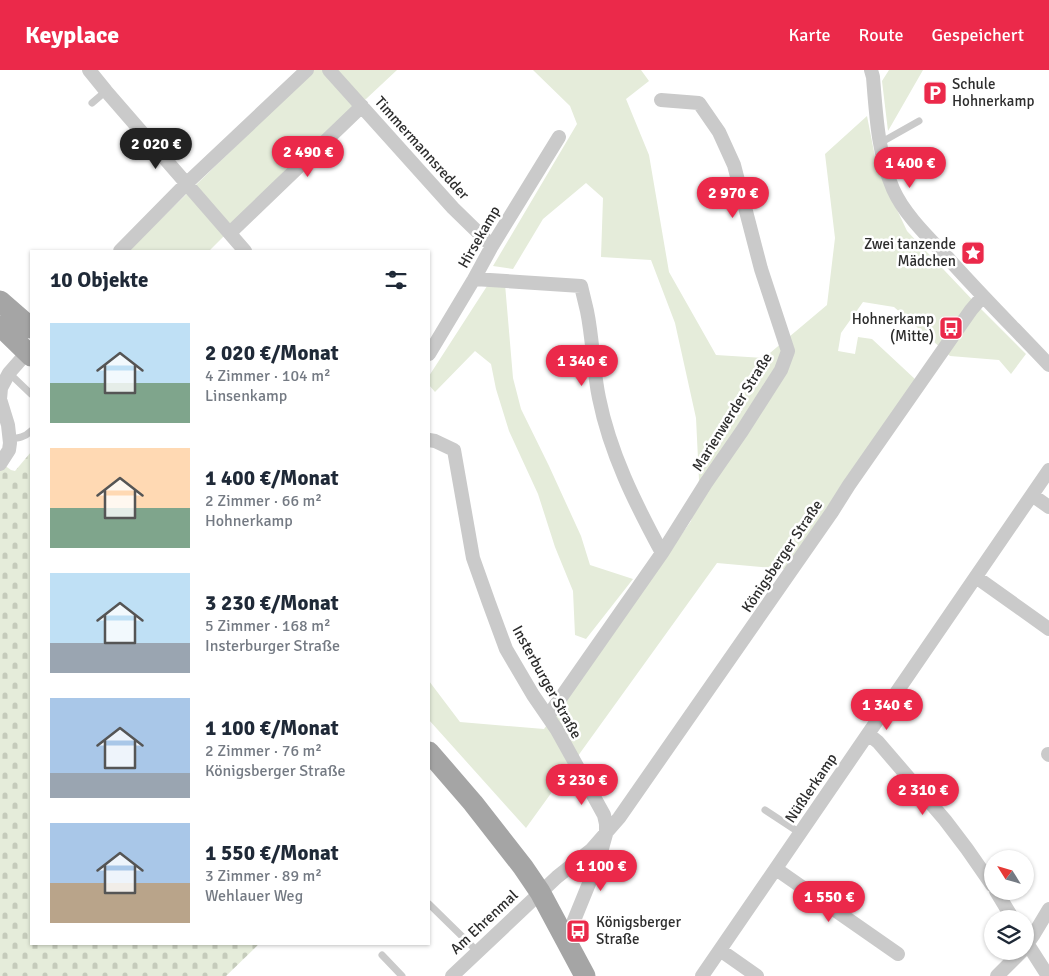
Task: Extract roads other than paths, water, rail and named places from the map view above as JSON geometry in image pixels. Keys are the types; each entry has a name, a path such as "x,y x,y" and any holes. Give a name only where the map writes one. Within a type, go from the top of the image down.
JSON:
{"main road":[{"path":"0,301 30,327"},
{"path":"0,326 30,352"},
{"path":"430,753 473,803 540,892 585,976"}],"street":[{"path":"90,70 106,91 244,250"},
{"name":"Timmermannsredder","path":"329,70 453,208 492,246"},
{"path":"871,70 884,163 894,190 903,206 920,228 1049,365"},
{"path":"121,250 186,184 306,72"},
{"name":"Marienwerder Straße","path":"548,716 662,552 742,431 781,370 788,351 761,270 734,165 719,132 700,103 661,100"},
{"path":"234,229 362,106"},
{"name":"Hirsekamp","path":"430,352 559,137"},
{"path":"474,279 581,286 587,313 597,391 612,446 630,491 662,552"},
{"name":"Königsberger Straße","path":"540,892 591,850 606,834 630,802 832,512 845,490 971,310 983,296"},
{"path":"0,464 9,450 10,439 0,393 9,373 30,352"},
{"name":"Insterburger Straße","path":"430,440 454,450 473,558 506,649 533,695 548,716 604,815 606,834"},
{"name":"Nüßlerkamp","path":"702,976 1049,470"},
{"path":"1032,495 1049,507"},
{"path":"976,577 1049,629"},
{"path":"868,734 878,742 945,820 984,873"},
{"name":"Königsberger Straße","path":"566,940 599,859 606,834"},
{"path":"776,869 898,954"},
{"name":"Am Ehrenmal","path":"452,976 540,892"},
{"path":"1034,932 1049,909"},
{"path":"720,950 756,976"},
{"path":"1034,958 1048,976"},
{"path":"997,976 1012,960"}],"lane":[{"path":"92,102 106,91"},
{"path":"880,143 919,121"},
{"path":"9,373 30,393"},
{"path":"10,439 21,438 30,433"},
{"path":"765,810 800,833"},
{"path":"430,905 477,951"},
{"path":"382,955 402,976"}],"place":[{"name":"Schule Hohnerkamp","path":"935,93"},
{"name":"Zwei tanzende Mädchen","path":"973,253"},
{"name":"Hohnerkamp (Mitte)","path":"951,328"},
{"name":"Königsberger Straße","path":"578,931"}]}
